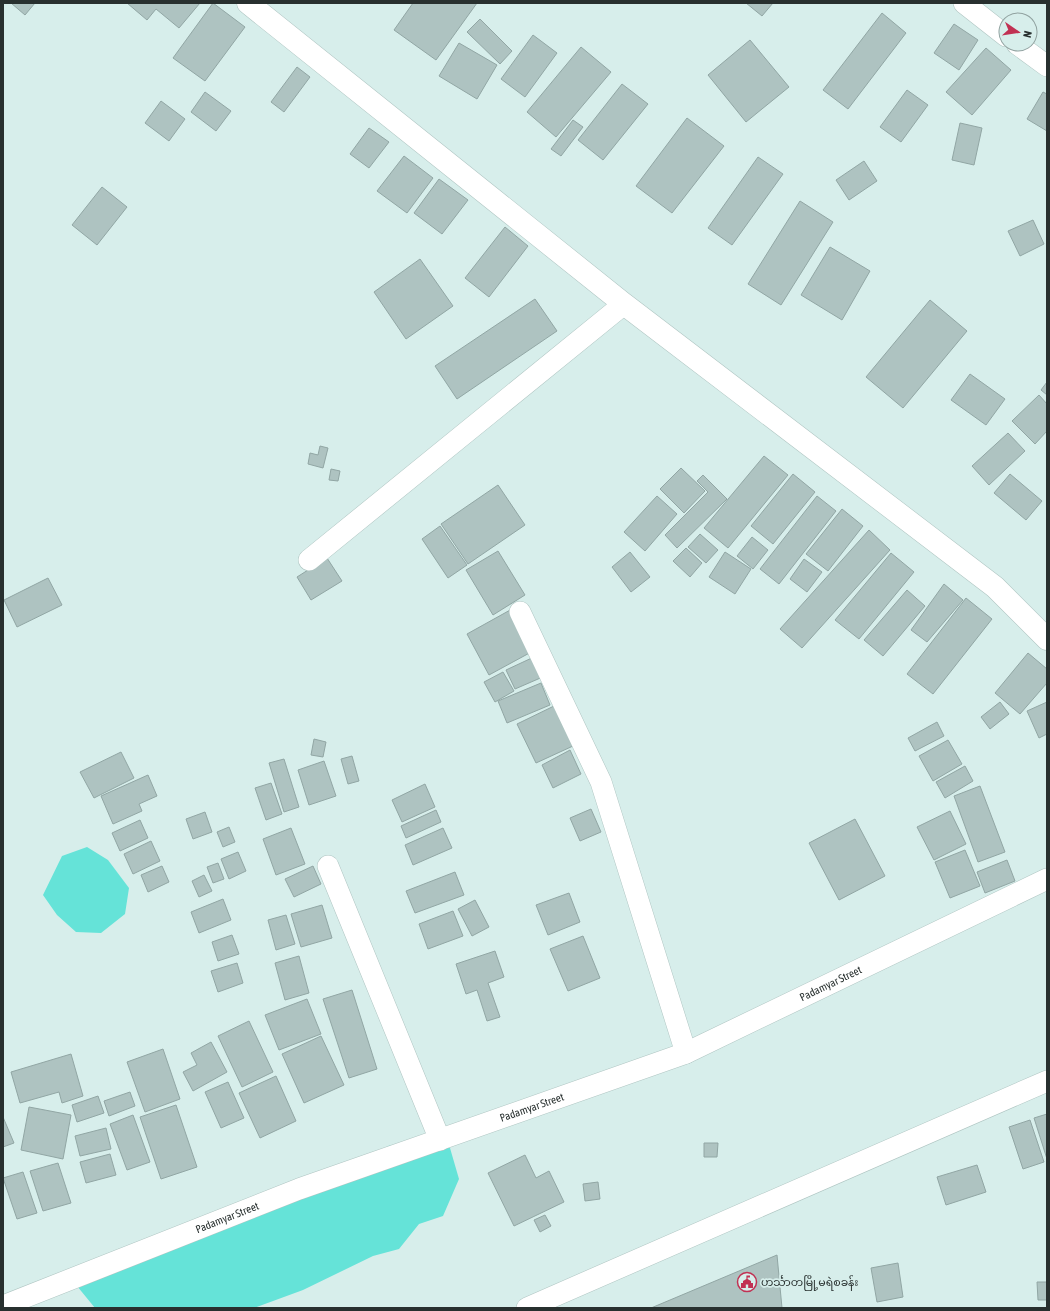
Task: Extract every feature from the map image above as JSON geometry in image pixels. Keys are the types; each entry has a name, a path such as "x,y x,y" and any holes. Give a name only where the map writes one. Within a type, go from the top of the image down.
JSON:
{"street":[{"path":"248,3 624,304 995,587 1047,639"},
{"path":"964,3 998,30"},
{"path":"1028,52 1047,66"},
{"path":"309,560 624,304"},
{"path":"520,612 601,782 686,1053"},
{"path":"328,866 440,1140"},
{"name":"Padamyar Street","path":"3,1306 299,1189 686,1053 1047,879"},
{"path":"527,1308 1047,1081"}],"water":[{"path":"87,847 108,860 129,888 125,914 101,933 76,932 57,915 43,895 62,856"},
{"path":"429,1138 450,1148 459,1179 443,1216 419,1224 399,1249 373,1256 303,1290 254,1308 95,1308 77,1286 358,1172 388,1146"}],"building":[{"path":"11,3 35,3 25,15"},
{"path":"127,3 200,3 179,28 156,9 147,20"},
{"path":"213,3 245,27 205,81 173,58"},
{"path":"413,3 477,3 436,60 394,30"},
{"path":"746,3 773,3 762,16"},
{"path":"882,13 906,33 848,109 823,90"},
{"path":"480,19 512,51 500,64 467,32"},
{"path":"954,24 978,40 959,70 934,53"},
{"path":"533,35 557,53 525,97 501,79"},
{"path":"750,40 789,87 746,122 708,75"},
{"path":"459,43 497,65 477,99 439,76"},
{"path":"581,47 611,72 556,137 527,112"},
{"path":"986,48 1011,70 972,115 946,92"},
{"path":"297,67 310,77 284,112 271,102"},
{"path":"622,84 648,104 603,160 578,140"},
{"path":"907,90 928,105 901,142 880,127"},
{"path":"205,92 231,111 216,131 191,112"},
{"path":"1043,92 1047,94 1047,131 1027,119"},
{"path":"161,101 185,119 169,141 145,123"},
{"path":"687,118 724,146 672,213 636,186"},
{"path":"573,120 583,127 561,156 551,149"},
{"path":"960,123 982,128 974,165 952,160"},
{"path":"369,128 389,142 369,168 350,154"},
{"path":"404,156 433,178 407,213 377,191"},
{"path":"758,157 783,174 732,245 708,228"},
{"path":"864,161 877,181 849,200 836,180"},
{"path":"439,179 468,200 442,234 414,213"},
{"path":"102,187 127,207 97,245 72,225"},
{"path":"800,201 833,222 781,305 748,284"},
{"path":"1033,220 1044,244 1020,256 1008,231"},
{"path":"505,227 528,246 489,297 465,278"},
{"path":"830,247 870,271 842,320 801,295"},
{"path":"420,259 453,306 406,339 374,292"},
{"path":"535,299 557,331 457,399 435,366"},
{"path":"930,300 967,331 903,408 866,377"},
{"path":"970,374 1005,399 986,425 951,400"},
{"path":"1047,382 1047,395 1041,390"},
{"path":"1039,395 1047,404 1047,431 1035,444 1012,421"},
{"path":"1008,433 1025,451 989,485 972,466"},
{"path":"320,446 328,448 323,468 308,464 310,453 318,455"},
{"path":"764,456 788,475 728,548 704,528"},
{"path":"681,468 705,491 684,513 660,489"},
{"path":"331,469 340,471 338,481 329,480"},
{"path":"793,474 815,492 773,544 751,526"},
{"path":"1010,474 1042,501 1026,520 994,493"},
{"path":"703,475 727,499 677,548 665,535 708,492 697,481"},
{"path":"498,485 525,525 468,564 441,524"},
{"path":"657,496 677,514 645,551 624,532"},
{"path":"817,496 836,511 779,584 760,569"},
{"path":"842,509 863,526 828,571 806,554"},
{"path":"440,526 467,565 448,578 422,539"},
{"path":"869,530 890,550 802,648 780,629"},
{"path":"700,534 718,550 706,563 688,547"},
{"path":"752,537 768,550 753,569 737,556"},
{"path":"686,548 702,563 690,577 673,561"},
{"path":"498,551 525,595 493,615 466,570"},
{"path":"630,552 650,577 631,592 612,567"},
{"path":"725,552 751,569 735,594 709,577"},
{"path":"891,553 914,572 859,639 835,620"},
{"path":"327,558 342,581 311,600 297,577"},
{"path":"804,559 822,572 807,592 790,579"},
{"path":"48,578 62,605 17,627 4,600"},
{"path":"944,584 963,600 927,642 911,630"},
{"path":"907,590 925,606 883,656 864,640"},
{"path":"966,598 992,619 933,694 907,674"},
{"path":"512,609 535,650 489,675 467,634"},
{"path":"1028,653 1047,669 1047,683 1020,714 995,693"},
{"path":"536,656 545,676 515,689 506,670"},
{"path":"503,672 514,691 495,702 484,682"},
{"path":"541,683 550,705 507,723 498,701"},
{"path":"1000,702 1009,714 990,729 981,717"},
{"path":"1047,702 1047,734 1039,738 1027,711"},
{"path":"554,706 573,746 536,763 517,724"},
{"path":"937,722 944,736 915,751 908,738"},
{"path":"314,739 326,742 323,757 311,755"},
{"path":"948,740 962,764 933,781 919,756"},
{"path":"570,750 581,774 553,788 542,765"},
{"path":"121,752 134,778 94,798 80,772"},
{"path":"352,756 359,781 348,784 341,759"},
{"path":"284,759 299,807 284,812 269,763"},
{"path":"324,761 336,796 309,805 298,770"},
{"path":"965,766 973,781 945,798 936,782"},
{"path":"148,775 157,796 139,804 142,811 113,824 101,796"},
{"path":"271,783 282,814 266,820 255,788"},
{"path":"425,784 435,807 402,822 392,800"},
{"path":"980,786 1005,852 978,862 954,796"},
{"path":"591,809 601,832 580,841 570,818"},
{"path":"436,810 441,822 406,838 401,826"},
{"path":"950,811 966,844 934,860 917,827"},
{"path":"205,812 212,832 193,839 186,819"},
{"path":"855,819 885,876 839,900 809,843"},
{"path":"140,820 148,838 120,851 112,833"},
{"path":"229,827 235,842 223,847 217,832"},
{"path":"291,828 305,864 276,875 263,839"},
{"path":"443,828 452,848 413,865 405,845"},
{"path":"151,841 160,861 133,874 124,854"},
{"path":"965,850 980,886 950,898 935,862"},
{"path":"238,852 246,871 229,879 221,859"},
{"path":"1007,860 1015,881 985,893 977,872"},
{"path":"218,863 224,879 213,883 207,867"},
{"path":"162,866 169,882 148,892 141,875"},
{"path":"313,866 321,884 294,897 285,879"},
{"path":"455,872 464,895 415,913 406,891"},
{"path":"204,875 212,891 199,897 192,881"},
{"path":"569,893 580,922 548,935 536,905"},
{"path":"223,899 231,920 199,933 191,912"},
{"path":"475,900 489,927 472,936 458,909"},
{"path":"322,905 332,938 301,947 291,914"},
{"path":"453,911 463,936 428,949 419,924"},
{"path":"286,915 295,944 276,950 268,920"},
{"path":"232,935 239,954 218,961 212,942"},
{"path":"583,936 600,978 568,991 550,949"},
{"path":"495,951 504,977 488,983 500,1017 487,1021 477,990 466,994 456,964"},
{"path":"299,956 309,993 285,1000 275,963"},
{"path":"237,963 243,983 218,992 211,971"},
{"path":"352,990 377,1069 349,1078 323,999"},
{"path":"307,999 321,1034 279,1050 265,1015"},
{"path":"249,1021 273,1072 242,1087 218,1036"},
{"path":"321,1036 344,1085 304,1103 282,1054"},
{"path":"211,1042 227,1072 193,1091 183,1072 197,1065 191,1053"},
{"path":"163,1049 180,1099 145,1112 127,1062"},
{"path":"71,1054 83,1096 62,1103 59,1092 20,1103 11,1072"},
{"path":"276,1076 296,1121 260,1138 239,1093"},
{"path":"228,1082 244,1118 221,1128 205,1092"},
{"path":"130,1092 135,1106 109,1116 104,1101"},
{"path":"98,1096 104,1113 77,1122 72,1105"},
{"path":"176,1105 197,1167 161,1179 140,1117"},
{"path":"29,1107 71,1115 63,1159 21,1150"},
{"path":"1047,1114 1047,1159 1034,1118"},
{"path":"133,1115 150,1162 127,1170 110,1124"},
{"path":"3,1117 14,1143 3,1147"},
{"path":"1030,1120 1044,1162 1023,1169 1009,1127"},
{"path":"106,1128 111,1149 80,1156 75,1136"},
{"path":"704,1143 718,1143 717,1157 704,1157"},
{"path":"110,1154 116,1175 86,1183 80,1162"},
{"path":"525,1155 536,1178 549,1171 564,1202 514,1226 488,1173"},
{"path":"58,1163 71,1203 43,1211 30,1171"},
{"path":"977,1165 986,1192 946,1205 937,1177"},
{"path":"23,1172 37,1213 17,1219 3,1178"},
{"path":"598,1182 600,1199 585,1201 583,1184"},
{"path":"545,1215 551,1226 540,1232 534,1220"},
{"name":"ဟင်္သာတမြို့မရဲစခန်း","path":"777,1255 782,1308 651,1308"},
{"path":"898,1263 903,1297 877,1302 871,1268"},
{"path":"1037,1282 1047,1282 1047,1300 1038,1300"}],"place":[{"name":"ဟင်္သာတမြို့မရဲစခန်း","path":"747,1282"}]}
